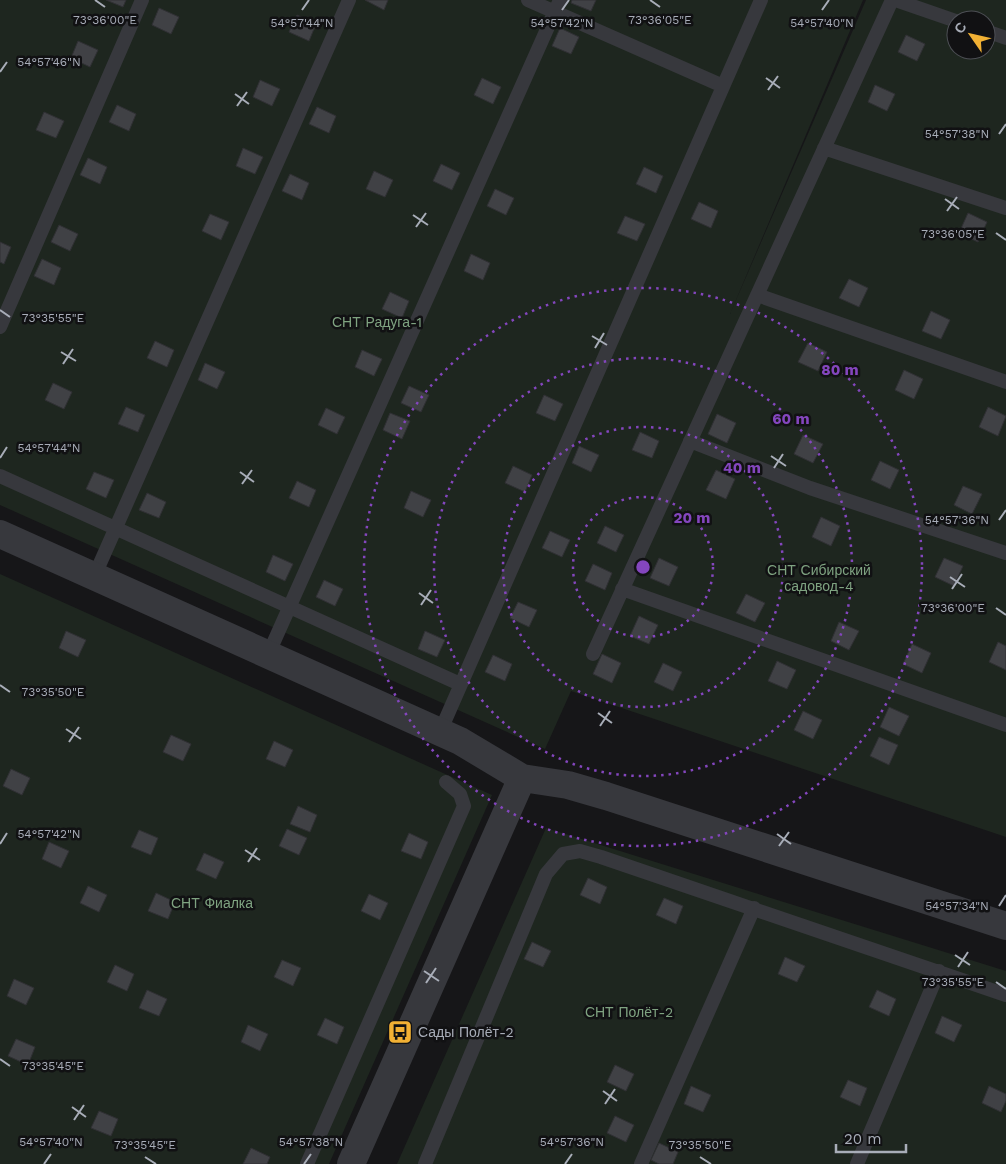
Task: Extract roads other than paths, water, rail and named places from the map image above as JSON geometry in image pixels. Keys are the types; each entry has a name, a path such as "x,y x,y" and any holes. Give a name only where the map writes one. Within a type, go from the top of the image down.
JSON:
{"street":[{"path":"0,534 440,732 498,762 522,778 568,785 606,796 1006,926"},
{"path":"351,1164 522,778"}],"lane":[{"path":"0,327 142,0"},
{"path":"94,577 349,0"},
{"path":"528,0 557,6 723,86"},
{"path":"440,732 761,0"},
{"path":"592,654 893,0 946,18"},
{"path":"268,655 557,6"},
{"path":"824,148 1006,208"},
{"path":"757,295 1006,382"},
{"path":"690,441 810,488 1006,553"},
{"path":"0,476 460,684"},
{"path":"622,589 1006,725"},
{"path":"307,1164 464,806 460,794 446,782"},
{"path":"425,1164 546,874 563,854 580,852 601,857 1006,995"},
{"path":"641,1164 754,908"},
{"path":"856,1164 939,971"}],"place":[{"name":"Сады Полёт-2","path":"400,1032"}],"park label":[{"name":"СНТ Радуга-1","path":"377,322"},
{"name":"СНТ Сибирский садовод-4","path":"819,578"},
{"name":"СНТ Фиалка","path":"212,903"},
{"name":"СНТ Полёт-2","path":"629,1012"}]}
